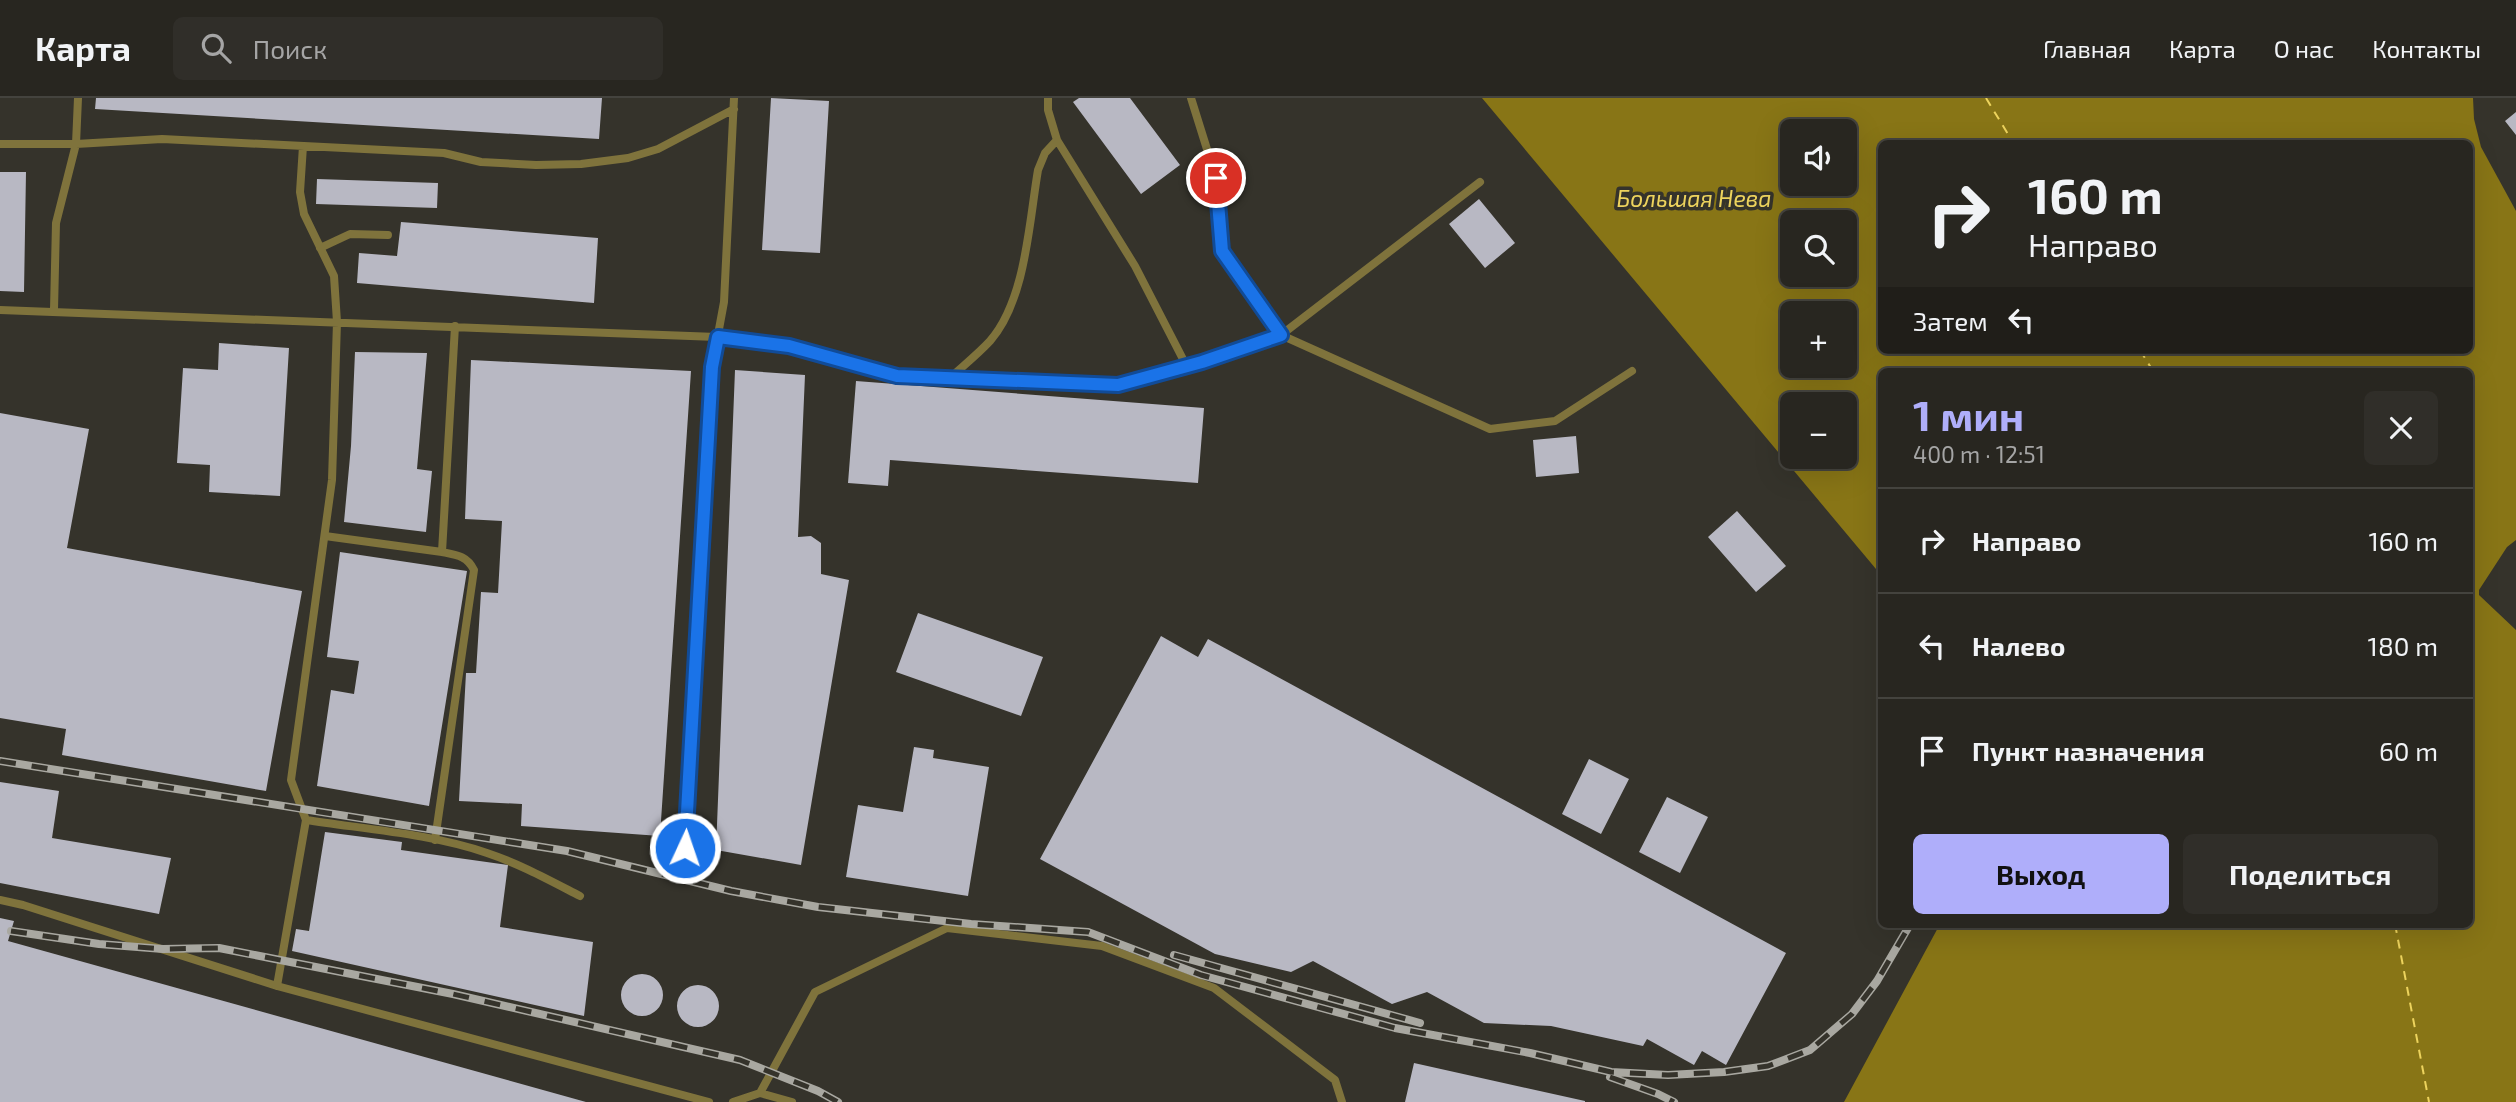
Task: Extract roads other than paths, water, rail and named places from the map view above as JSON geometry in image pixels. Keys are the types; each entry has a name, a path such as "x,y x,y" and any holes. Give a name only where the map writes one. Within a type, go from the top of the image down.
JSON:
{"lane":[{"path":"54,310 56,223 76,144 78,98"},
{"path":"685,848 712,367 724,302 734,98"},
{"path":"1048,98 1048,110 1057,140 1135,266 1186,365"},
{"path":"1191,98 1216,178 1222,251 1281,335 1490,429 1555,421 1632,371"},
{"path":"0,144 76,144 162,139 444,153 481,162 581,164 628,158 658,149 734,109"},
{"path":"950,378 991,340 1005,319 1018,288 1038,170 1045,153 1057,140"},
{"path":"277,986 306,820 291,780 332,480 337,321 334,276 304,214 300,192 303,146"},
{"path":"0,310 718,337 789,346 897,376 1118,385 1202,362 1281,335 1480,182"},
{"path":"320,248 351,233 388,234"},
{"path":"442,552 455,326"},
{"path":"324,536 460,555 469,561 474,570 435,840"},
{"path":"306,820 435,840 484,852 515,863 580,896"},
{"path":"0,900 277,986 709,1102"},
{"path":"760,1093 815,992 947,928 1102,946 1214,988 1335,1080 1342,1102"},
{"path":"733,1102 760,1093 792,1102"}],"water":[{"name":"Большая Нева","path":"1482,98 2473,98 2474,119 2481,147 2516,211 2516,540 2507,547 2479,590 2479,595 2516,630 2516,1102 1844,1102 1938,928 2473,928 2473,368 1878,368 1878,571 1792,469 1857,469 1857,392 1780,392 1780,454"}],"railway":[{"path":"0,761 567,851 731,891 818,907 971,924 1088,932 1201,975 1395,1028 1530,1053 1611,1072 1668,1075 1724,1072 1768,1066 1810,1050 1852,1014 1877,981 1908,928"},
{"path":"11,931 99,944 163,949 219,948 453,994 740,1060 818,1091 838,1102"},
{"path":"1174,955 1420,1023"},
{"path":"1610,1077 1674,1102"}]}
